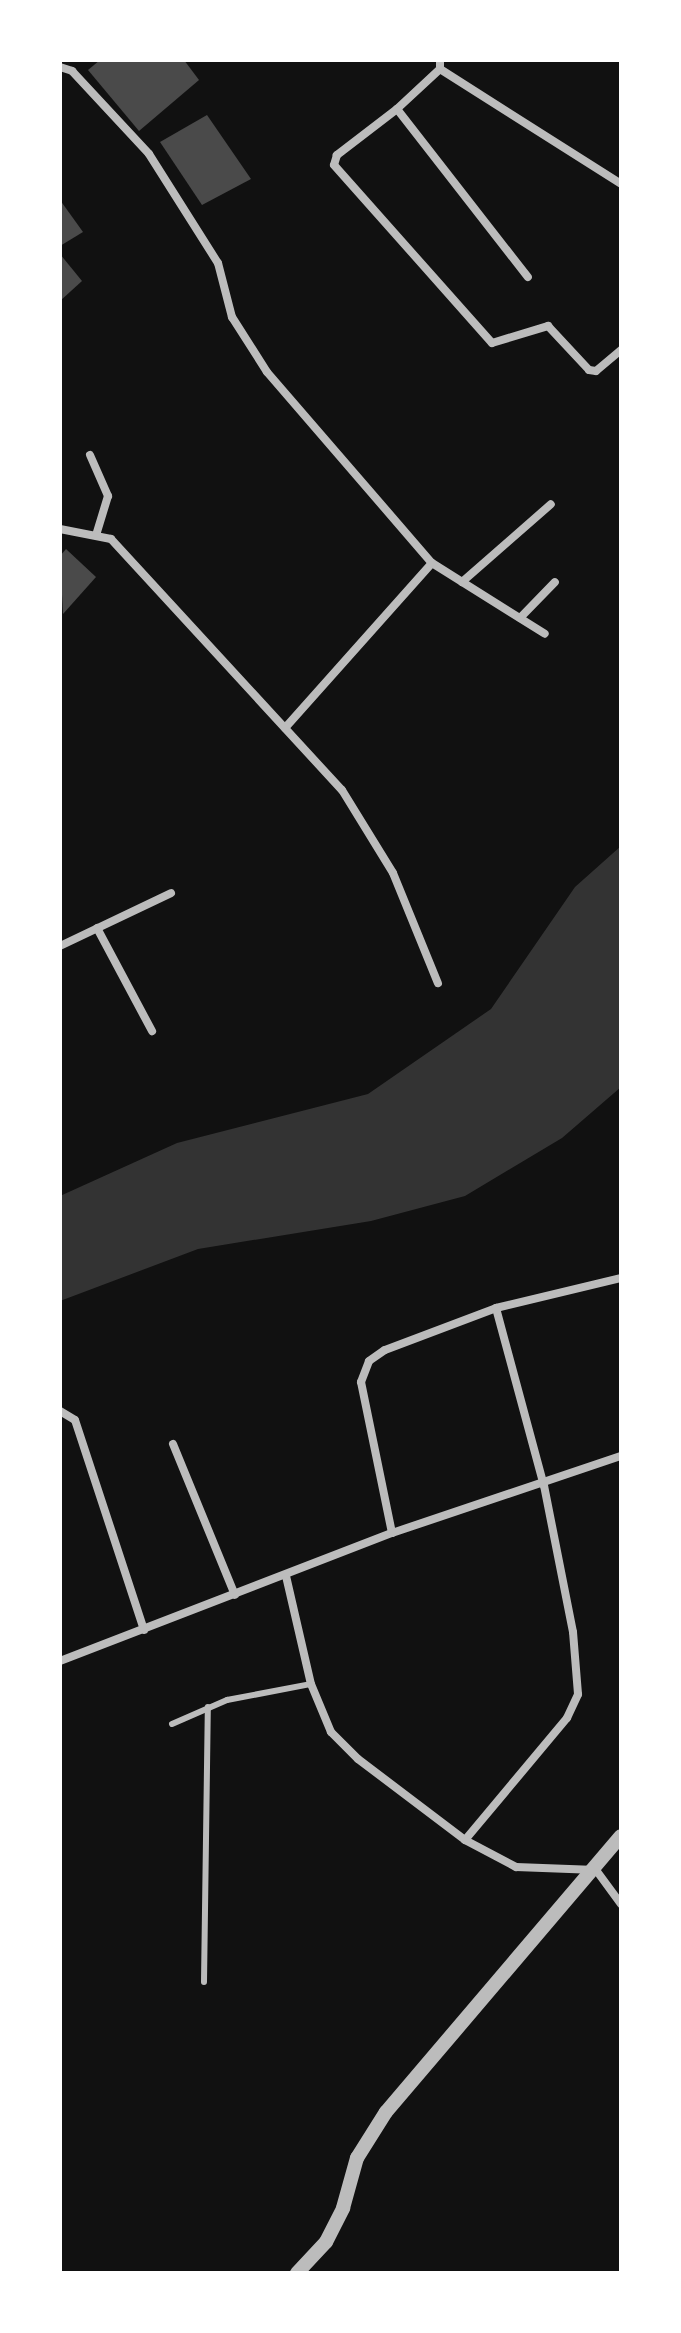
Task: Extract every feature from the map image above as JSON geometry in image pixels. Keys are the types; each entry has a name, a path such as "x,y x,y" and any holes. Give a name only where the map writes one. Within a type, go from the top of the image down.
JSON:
{"street":[{"path":"621,184 440,64 397,109 337,155 334,165 492,343 548,326 589,370 596,371 621,350"},
{"path":"60,67 72,71 149,154 218,263 232,317 267,372 432,563 545,634"},
{"path":"397,109 528,277"},
{"path":"90,455 108,496 97,532"},
{"path":"462,582 551,504"},
{"path":"60,529 97,532 117,545 342,790 393,873 438,983"},
{"path":"285,728 432,563"},
{"path":"520,618 555,582"},
{"path":"60,946 171,893"},
{"path":"97,928 152,1031"},
{"path":"392,1533 361,1382 369,1361 406,1341 496,1308 621,1278"},
{"path":"465,1840 567,1718 578,1694 573,1632 544,1486 496,1308"},
{"path":"60,1411 75,1420 144,1630"},
{"path":"173,1444 235,1595"},
{"path":"60,1661 392,1533 544,1486 621,1456"},
{"path":"286,1576 311,1684 331,1732 358,1759 465,1840 516,1867 596,1870"},
{"path":"305,2271 326,2242 343,2208 357,2158 386,2112 596,1870 621,1836"},
{"path":"596,1870 621,1904"}],"lane":[{"path":"172,1724 208,1707 311,1684"},
{"path":"204,1982 208,1707"}],"shaded area":[{"path":"621,846 621,1087 562,1138 465,1196 371,1221 198,1249 60,1301 60,1196 177,1143 368,1094 491,1009 575,887"}],"building":[{"path":"100,60 184,60 199,80 139,131 88,70"},
{"path":"207,115 251,179 202,205 160,142"},
{"path":"60,200 83,232 60,246"},
{"path":"60,254 82,281 60,301"},
{"path":"66,549 96,577 63,614 60,556"}]}
